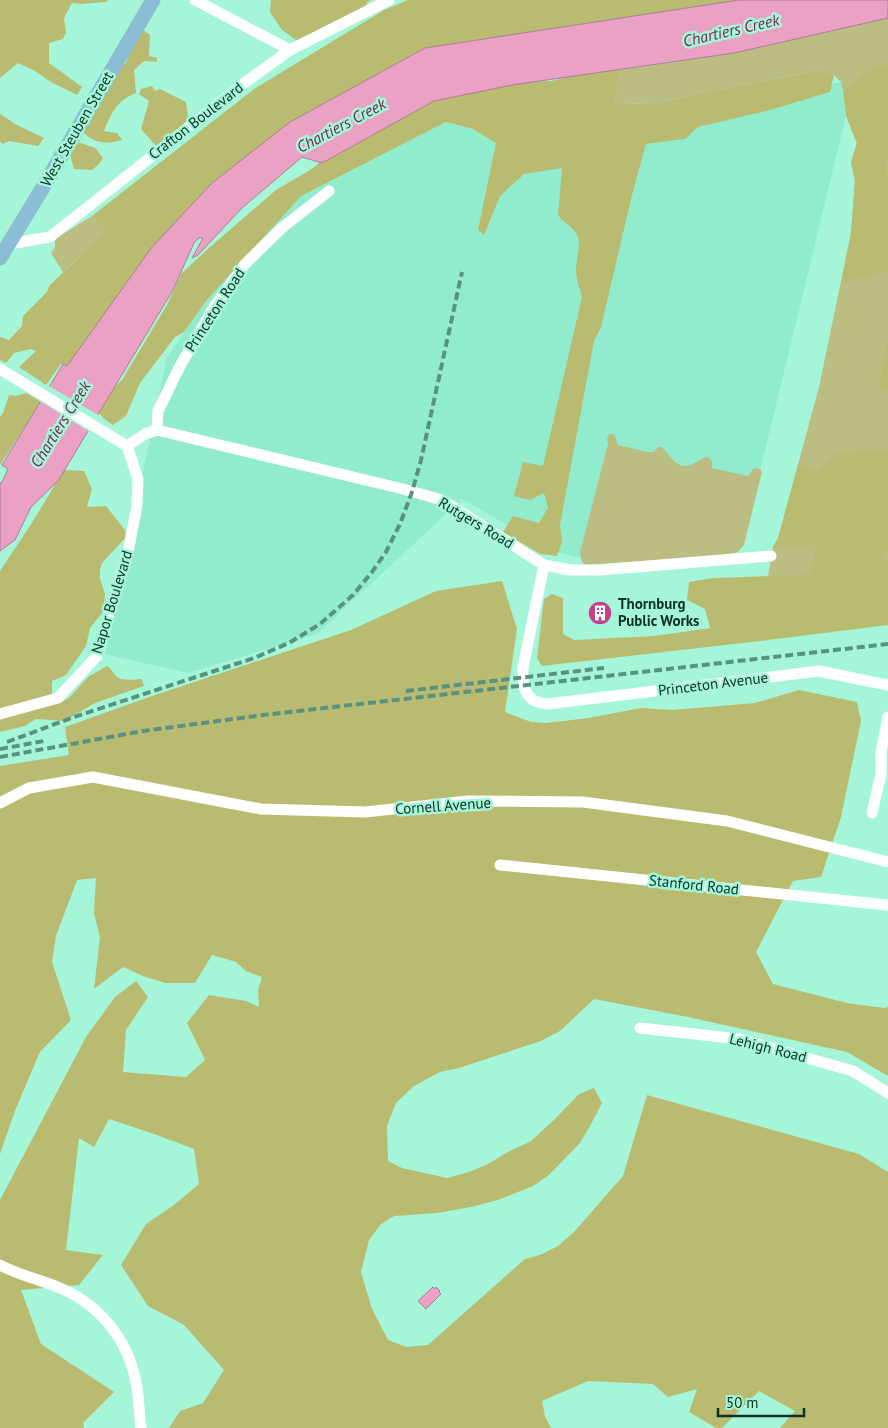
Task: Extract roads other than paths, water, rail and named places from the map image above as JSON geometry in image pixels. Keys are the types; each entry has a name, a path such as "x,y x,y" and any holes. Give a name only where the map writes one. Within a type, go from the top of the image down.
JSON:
{"main road":[{"name":"West Steuben Street","path":"0,258 152,0"}],"street":[{"path":"195,0 290,50"},
{"name":"Crafton Boulevard","path":"9,244 50,237 243,84 290,50 389,0"},
{"name":"Princeton Road","path":"157,430 158,411 180,366 214,307 245,264 283,227 329,192"},
{"path":"0,369 127,446 145,434 157,430"},
{"name":"Rutgers Road","path":"157,430 442,500 544,565 570,570 599,570 771,556"},
{"name":"Napor Boulevard","path":"0,714 58,698 97,656 129,547 137,506 138,479 127,446"},
{"name":"Princeton Avenue","path":"544,565 522,677 526,693 530,699 538,703 547,704 819,671 888,685"},
{"path":"872,813 881,774 882,752 888,717"},
{"name":"Cornell Avenue","path":"0,803 29,788 93,777 261,809 366,812 468,801 583,802 727,821 888,862"},
{"name":"Stanford Road","path":"500,865 888,905"},
{"name":"Lehigh Road","path":"640,1028 740,1039 853,1070 888,1093"},
{"path":"0,1265 79,1298 100,1314 115,1331 126,1352 136,1382 141,1428"}],"water":[{"name":"Chartiers Creek","path":"739,0 888,0 888,18 734,53 512,85 434,101 322,163 302,157 242,208 198,255 192,258 203,238 199,238 194,243 173,290 58,481 31,507 15,540 0,551 0,483 8,469 2,465 63,364 67,366 152,247 212,183 290,122 425,48"},
{"path":"433,1287 435,1289 436,1287 441,1294 426,1309 418,1301"}],"railway":[{"path":"7,742 74,717 254,658 289,643 320,624 353,595 386,552 400,524 412,492 421,460 462,272"},
{"path":"0,757 143,731 263,715 888,644"},
{"path":"406,691 604,668"},
{"path":"0,749 44,741"}],"place":[{"name":"Thornburg Public Works","path":"600,613"}]}
